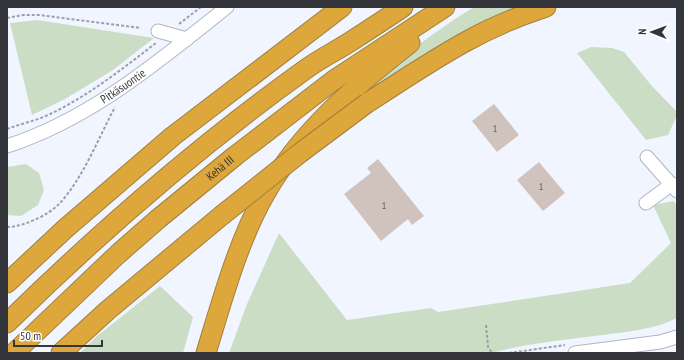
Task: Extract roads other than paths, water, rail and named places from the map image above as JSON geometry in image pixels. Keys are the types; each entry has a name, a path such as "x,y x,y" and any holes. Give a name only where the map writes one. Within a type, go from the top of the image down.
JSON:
{"highway":[{"path":"320,24 338,7"},
{"path":"7,283 66,228 173,136 342,7"},
{"path":"308,68 339,39 384,7"},
{"path":"7,323 48,282 147,193 216,137 308,68 403,7"},
{"name":"Kehä III","path":"14,353 118,254 235,156 334,80 445,7"},
{"path":"206,353 232,271 254,216 266,193 288,160 305,137 347,94 426,30 451,7"},
{"path":"61,353 108,310 221,216 300,153 367,104 420,69 467,41 517,17 546,7"}],"street":[{"name":"Pitkäsuontie","path":"7,146 22,141 78,115 127,84 227,7"},
{"path":"163,33 187,39"},
{"path":"646,203 674,187 647,157"},
{"path":"575,353 660,342 677,336"}]}
